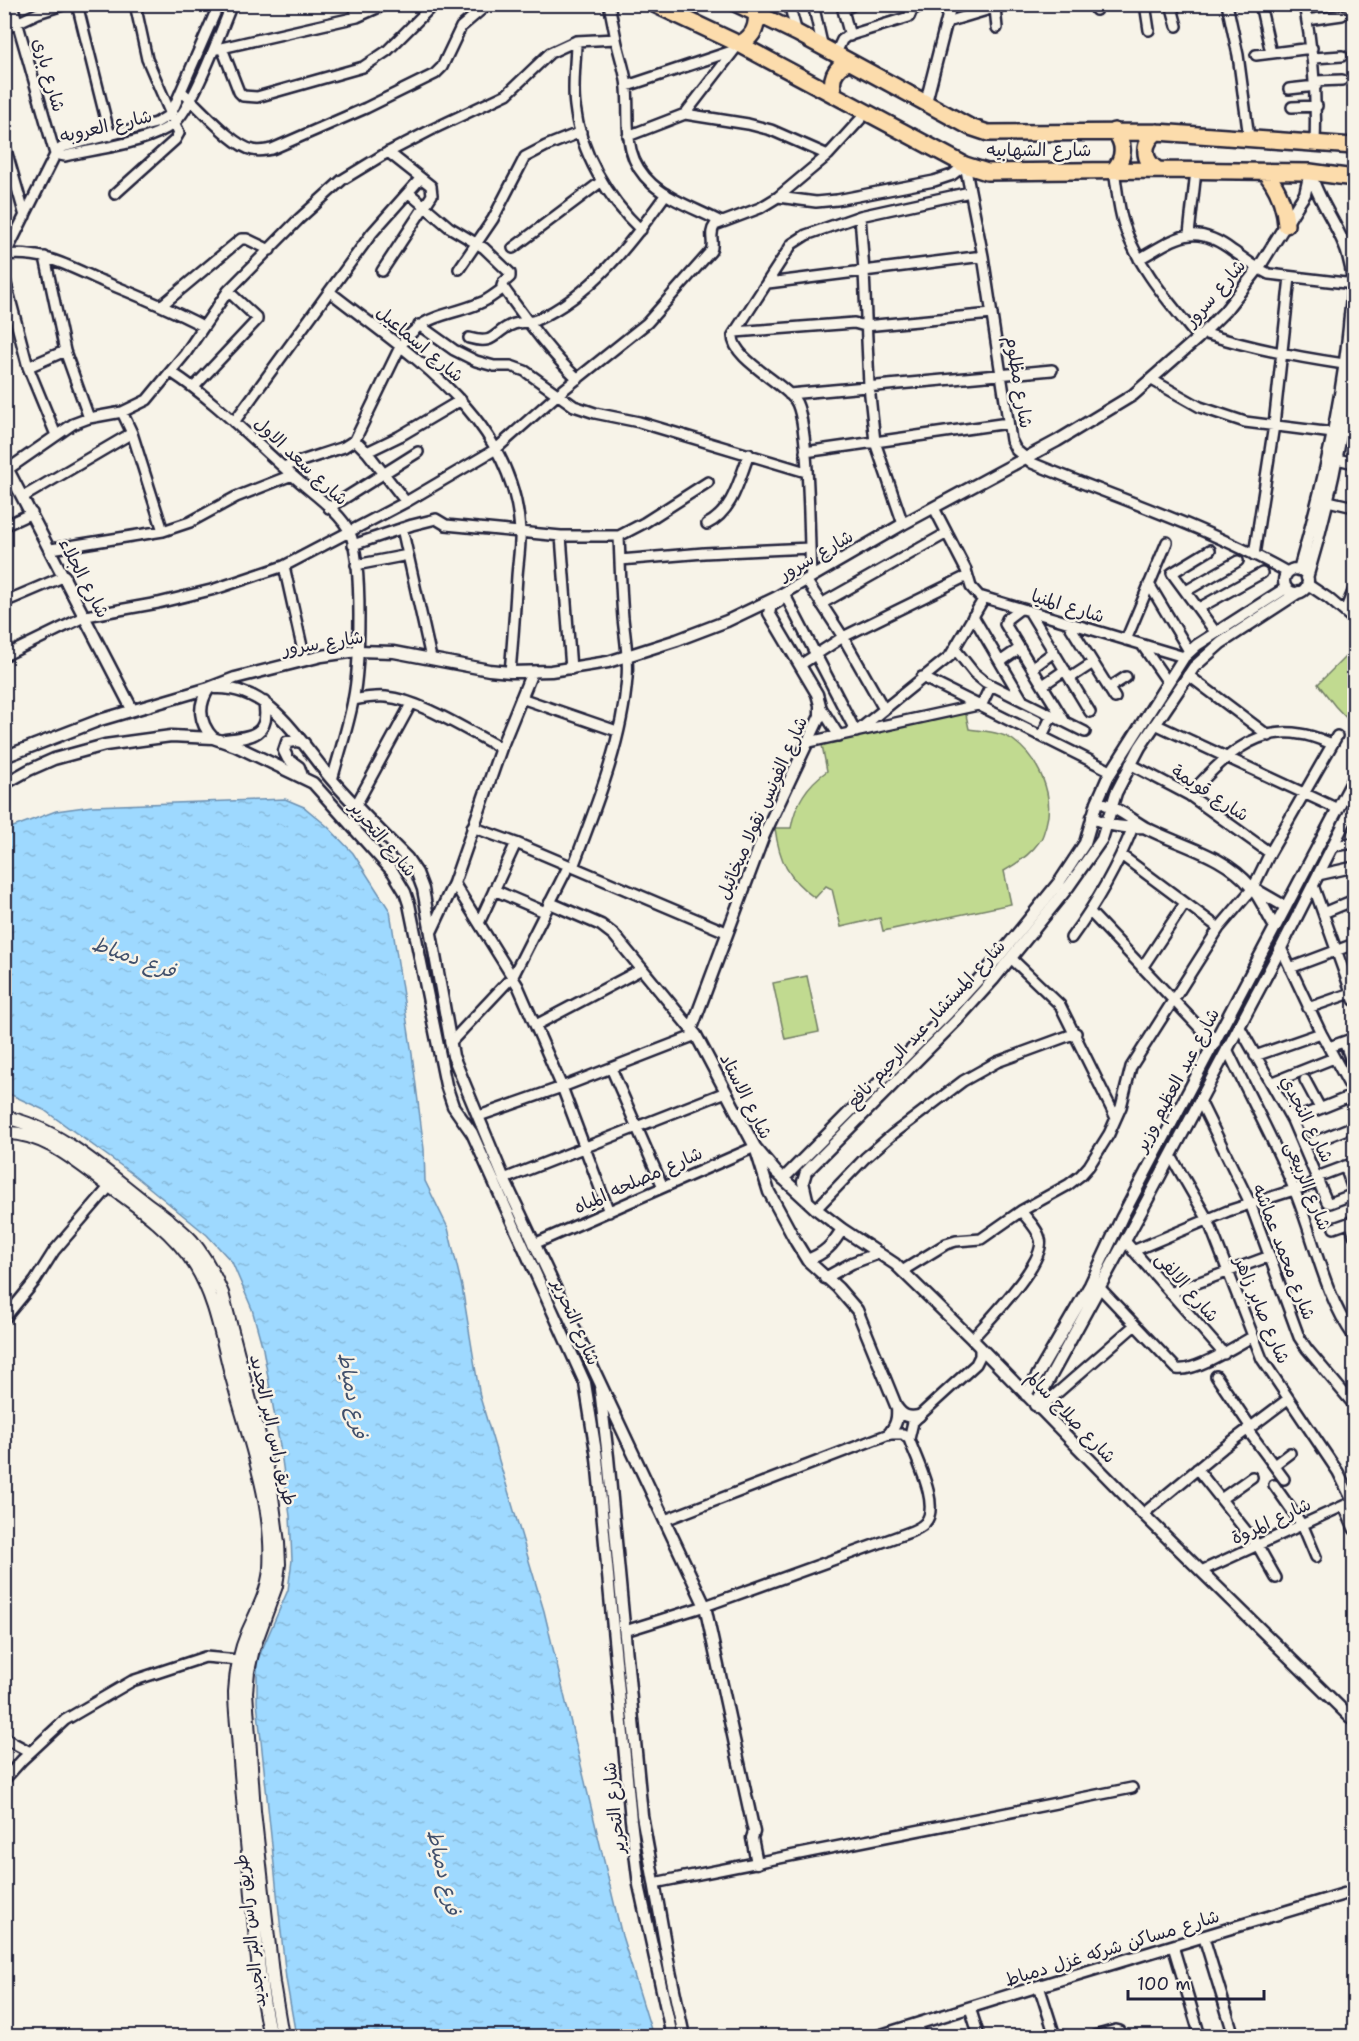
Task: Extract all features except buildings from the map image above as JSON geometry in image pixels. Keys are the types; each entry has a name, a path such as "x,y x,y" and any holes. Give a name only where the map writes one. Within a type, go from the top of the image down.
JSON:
{"highway":[{"name":"شارع الشهابيه","path":"654,4 735,47 834,94 965,165 987,172 1114,170 1310,172 1354,178"},
{"name":"شارع الشهابيه","path":"737,4 797,33 970,127 988,133 1157,132 1354,146"},
{"path":"735,47 750,38 754,32 756,14"},
{"path":"834,94 832,80 834,74 848,62"},
{"path":"1114,131 1120,140 1122,150 1120,161 1114,170"},
{"path":"1157,132 1146,143 1145,151 1151,165 1158,170"},
{"path":"1265,172 1283,202 1286,225"}],"main road":[{"name":"طريق راس البر الجديد","path":"4,1117 38,1128 82,1155 179,1229 200,1252 216,1278 222,1293 262,1489 268,1533 270,1566 266,1591 247,1634 239,1660 236,1702 249,1811 282,2037"},
{"name":"طريق راس البر الجديد","path":"4,1133 23,1134 42,1141 110,1186 173,1237 199,1271 209,1294 271,1489 279,1564 274,1597 253,1649 246,1681 249,1811 261,1985 270,2037"}],"street":[{"name":"شارع بارى","path":"12,4 55,154"},
{"path":"4,29 66,4"},
{"path":"77,4 110,136"},
{"path":"115,194 178,137 179,130 154,80 135,4"},
{"name":"شارع العروبه","path":"173,118 219,4"},
{"name":"شارع العروبه","path":"55,154 65,156 134,140 155,133 173,118 190,99 218,49 232,4"},
{"path":"354,4 357,16"},
{"path":"198,53 357,16 386,4"},
{"path":"218,49 239,92 243,96 257,97 363,67 387,51 434,4"},
{"path":"182,92 220,129 250,150 272,149 366,108 435,74 442,67 461,27 488,4"},
{"path":"609,4 627,87 630,150 639,168 651,183 666,194 721,222"},
{"path":"789,4 797,33"},
{"path":"813,4 829,51 850,36 909,17 912,10 923,4"},
{"path":"850,36 843,10 854,4"},
{"path":"926,102 951,4"},
{"path":"947,22 1007,4"},
{"path":"1145,4 1149,30"},
{"path":"1171,4 1177,26"},
{"path":"1227,4 1238,55 1249,138"},
{"path":"1260,4 1271,53"},
{"path":"1304,4 1316,83 1315,142"},
{"path":"996,8 997,28"},
{"path":"1307,20 1342,15"},
{"path":"6,468 73,424 89,418 122,412 147,400 171,372 228,291 299,219 342,180 388,152 507,94 550,53 576,41 616,39"},
{"path":"576,41 575,105 581,132 602,181 621,209 640,230"},
{"path":"627,87 735,47"},
{"path":"685,114 735,47"},
{"path":"1256,55 1313,53 1342,56"},
{"path":"1289,89 1342,80"},
{"path":"1292,107 1317,106"},
{"path":"4,656 86,616 158,603 215,589 284,566 350,533 496,449 660,310 711,251 713,246 711,231 715,225 760,208 778,197 828,155 867,112"},
{"path":"628,136 685,114 771,130 828,155"},
{"name":"شارع العروبه","path":"5,256 55,154 63,147 173,118"},
{"path":"459,269 499,209 525,157 581,132"},
{"path":"4,143 26,216"},
{"path":"382,271 432,195 431,186 388,152"},
{"path":"778,197 816,202 837,200 934,182 952,175 965,165"},
{"name":"شارع مظلوم","path":"965,165 983,256 1011,440 1016,450 1024,458"},
{"path":"1114,170 1124,225 1139,259 1156,286 1200,336 1281,354 1350,365"},
{"path":"1189,234 1196,171"},
{"path":"1287,572 1284,580 1286,588 1292,592 1303,581 1328,501 1337,459 1350,417 1354,284 1347,251 1334,220 1319,196 1310,172"},
{"name":"شارع سرور","path":"4,757 68,731 132,710 209,688 235,678 305,660 357,651 394,652 510,672 571,669 627,657 702,631 780,599 805,581 903,524 1090,422 1152,380 1225,311 1258,269 1305,194 1310,172"},
{"path":"234,422 372,233 420,179"},
{"path":"513,248 602,181"},
{"path":"884,709 843,637 805,581 810,548 805,452 800,409 789,394 738,348 733,339 735,332 792,244 798,240 860,216 970,192"},
{"path":"409,193 449,227 484,248 510,273 510,277 502,284 504,288 559,362 578,379"},
{"path":"469,338 477,341 493,339 512,325 528,323 565,304 592,281 640,230 666,194"},
{"path":"860,216 865,326 875,442 903,524"},
{"path":"1139,259 1177,237 1202,234 1221,242 1258,269 1269,274 1354,284"},
{"path":"162,305 242,239 247,239 270,250"},
{"path":"5,256 25,253 65,264 162,305 203,326"},
{"path":"768,283 983,256"},
{"path":"45,257 65,351 89,418"},
{"path":"4,276 28,367 56,435"},
{"path":"1254,555 1274,425 1290,277"},
{"path":"283,467 344,447 355,440 409,333 433,317 483,302 504,288"},
{"path":"194,387 257,320 228,291"},
{"name":"شارع اسماعيل","path":"330,292 424,365 462,400 496,449 516,501 520,532 510,672"},
{"path":"735,332 854,323 865,326 992,314"},
{"path":"419,325 454,350 476,362 494,366 512,366 525,371 557,395 595,413 639,422 806,472"},
{"path":"1303,581 1333,433 1354,347"},
{"path":"28,367 65,351"},
{"path":"789,394 1052,370"},
{"name":"شارع سعد الاول","path":"171,372 194,387 234,422 329,508 350,533 356,566 358,597 354,700 332,780"},
{"path":"1152,380 1200,406 1245,422 1333,433"},
{"path":"367,452 400,436 462,400"},
{"path":"122,412 132,432 163,531"},
{"path":"805,452 1008,423"},
{"path":"23,497 132,432"},
{"path":"355,440 385,473 406,502"},
{"path":"329,508 418,452"},
{"path":"706,524 718,519 727,508 749,454"},
{"path":"1024,458 1254,555 1287,572 1292,570 1354,620"},
{"path":"1337,459 1354,463"},
{"name":"شارع الجلاء","path":"6,468 86,616 132,710"},
{"path":"51,549 163,531 190,522 236,496 292,476"},
{"path":"353,545 436,519 446,525 561,536 619,536 708,482"},
{"path":"1328,501 1354,507"},
{"path":"856,732 942,663 955,649 984,598 974,592 968,582 968,576 934,508"},
{"path":"4,526 32,513"},
{"path":"402,528 431,658"},
{"path":"821,604 947,533"},
{"path":"561,536 571,669"},
{"path":"450,1043 513,976 571,866 598,801 626,689 627,657 619,536"},
{"path":"1126,640 1167,542"},
{"path":"620,560 810,548"},
{"path":"1210,550 1172,572 1216,633"},
{"path":"356,566 408,555"},
{"path":"1186,591 1238,561"},
{"path":"284,566 305,660"},
{"path":"1199,608 1262,573"},
{"path":"4,602 65,576"},
{"path":"800,665 843,637 968,576"},
{"name":"شارع المستشار عبد الرحيم نافع","path":"812,1206 804,1192 803,1182 806,1172 956,1021 1069,886 1102,839 1116,793 1130,764 1187,676 1221,643 1303,581"},
{"path":"1149,584 1187,654 1196,666"},
{"name":"شارع المستشار عبد الرحيم نافع","path":"783,1179 906,1057 996,960 1060,881 1080,851 1089,832 1096,802 1111,771 1174,670 1187,654 1286,588"},
{"path":"1345,611 1354,589"},
{"name":"شارع المنيا","path":"984,598 1142,645 1187,654"},
{"path":"780,599 816,653 856,732"},
{"name":"شارع الفونس نقولا ميخائيل","path":"694,1031 726,932 764,835 819,722 820,706 817,694 769,613 771,606 780,599"},
{"path":"1065,722 1005,624 1007,619 1024,610 1054,652 1090,712"},
{"path":"973,616 1023,701"},
{"path":"1068,623 1115,698"},
{"path":"1142,645 1167,681"},
{"path":"1000,662 1020,648"},
{"path":"955,649 974,673 991,685 1085,732"},
{"path":"1032,668 1054,652"},
{"path":"1043,685 1093,663"},
{"path":"1174,670 1187,676 1269,736"},
{"path":"431,932 454,883 501,748 532,672"},
{"path":"922,677 1111,771"},
{"path":"1109,688 1126,677"},
{"path":"809,742 979,706 991,685"},
{"path":"209,688 204,696 201,714 207,731 217,739"},
{"name":"شارع التحرير","path":"209,688 232,689 264,702 305,744 332,780 407,858 417,873 423,889 450,1043 459,1073 504,1179 705,1606 754,1832 752,1838 760,1862"},
{"path":"354,700 388,697 411,704 501,748"},
{"path":"521,698 617,731"},
{"path":"4,784 54,759 88,749 151,737 246,738 261,729 266,718 264,702"},
{"path":"356,805 411,704"},
{"path":"820,706 839,736"},
{"path":"1042,736 1052,715"},
{"path":"1155,723 1338,809"},
{"path":"902,1271 946,1244 981,1239 1081,1175 1116,1118 1124,1098 1131,1066 1219,928 1253,888 1270,853 1334,740 1299,733 1269,736 1245,744 1227,756 1189,795"},
{"name":"شارع التحرير","path":"217,739 313,783 400,882 409,904 445,1079 456,1110 472,1133 585,1383 597,1458 639,1886 672,2037"},
{"path":"302,776 299,767 288,759 284,751 287,742 292,740 305,744"},
{"name":"شارع قويمة","path":"1130,764 1189,795 1270,853"},
{"name":"شارع عبد العظيم وزير","path":"1026,1395 1090,1285 1122,1217 1354,778"},
{"path":"1096,802 1112,807 1138,827 1210,856 1253,888 1286,907"},
{"name":"شارع عبد العظيم وزير","path":"1037,1407 1318,874 1351,816 1354,804"},
{"path":"1092,818 1108,825 1138,827"},
{"path":"472,827 516,843 726,932"},
{"path":"1071,938 1090,912 1138,827"},
{"path":"479,923 516,843"},
{"path":"1333,846 1354,843"},
{"path":"1121,855 1219,928"},
{"path":"1318,874 1354,867"},
{"path":"454,883 513,976 562,1087 609,1212"},
{"path":"1308,1008 1354,995 1313,885"},
{"path":"1253,888 1275,927"},
{"path":"494,890 548,908"},
{"path":"1323,913 1354,900"},
{"path":"1142,968 1185,903"},
{"name":"شارع الاستاد","path":"548,908 601,925 614,935 694,1031 755,1147 769,1192 807,1260 838,1288 857,1310 897,1408"},
{"path":"1090,912 1173,1002 1215,1044 1227,1049"},
{"path":"1290,968 1354,944"},
{"path":"1281,948 1334,1058 1350,1076 1354,1094 1292,1120"},
{"path":"1011,958 1060,1005 1076,1033 1116,1118"},
{"path":"536,1025 642,969"},
{"name":"شارع النجدي","path":"1239,1026 1292,1120 1328,1203 1354,1194"},
{"path":"479,1116 562,1087 694,1031"},
{"path":"812,1206 865,1158 963,1081 997,1062 1076,1033"},
{"path":"1255,1056 1321,1033"},
{"path":"1329,1047 1354,1038"},
{"path":"1344,1042 1354,1068"},
{"name":"شارع الربيعى","path":"1227,1049 1294,1189 1322,1268 1344,1321 1354,1335"},
{"path":"1208,1057 1216,1059 1219,1064"},
{"path":"1271,1083 1334,1058"},
{"path":"610,1068 663,1187"},
{"path":"445,1079 449,1083 454,1082 459,1073"},
{"path":"1305,1080 1320,1108"},
{"path":"504,1179 726,1092"},
{"name":"شارع محمد عماشه","path":"1200,1101 1250,1203 1299,1337 1354,1405"},
{"path":"456,1110 460,1102 472,1102"},
{"path":"1304,1146 1354,1126"},
{"name":"شارع صلاح سالم","path":"755,1147 783,1179 812,1206 842,1229 879,1252 902,1271 980,1347 1143,1514 1354,1721"},
{"name":"شارع مصلحه المياه","path":"534,1244 755,1147"},
{"name":"شارع صابر زاهر","path":"1170,1156 1208,1220 1262,1359 1338,1472 1350,1503 1354,1529"},
{"path":"1133,1251 1250,1203 1294,1189 1350,1164 1354,1194"},
{"path":"4,1319 35,1281 54,1251 110,1186"},
{"path":"1131,1200 1136,1207 1143,1208"},
{"path":"972,1339 1010,1296 1038,1255 1041,1245 1040,1237 1021,1212"},
{"path":"1122,1217 1129,1217 1134,1224"},
{"path":"1334,1228 1352,1222 1354,1235"},
{"path":"807,1260 828,1249 842,1229"},
{"name":"شارع الالفى","path":"1125,1242 1224,1354"},
{"path":"825,1278 852,1263 879,1252"},
{"path":"1170,1293 1269,1256"},
{"path":"1100,1288 1178,1369 1187,1368 1224,1354 1252,1337"},
{"path":"1037,1407 1135,1325"},
{"path":"909,1439 913,1422 976,1364 980,1356 980,1347"},
{"path":"970,1370 979,1366 996,1364"},
{"path":"1216,1376 1284,1479"},
{"name":"شارع التحرير","path":"600,1384 642,1815 684,2037"},
{"path":"1143,1514 1288,1399"},
{"path":"897,1408 902,1414 910,1417 919,1416"},
{"path":"889,1434 895,1426 897,1408"},
{"path":"625,1631 705,1606 899,1536 925,1523 931,1511 930,1498 909,1439 903,1434 889,1434 665,1520"},
{"path":"1274,1465 1290,1453"},
{"path":"1197,1469 1258,1546 1276,1578"},
{"path":"1221,1499 1252,1477"},
{"path":"1274,1485 1303,1526 1316,1557"},
{"name":"شارع المروة","path":"1201,1571 1350,1503"},
{"path":"4,1780 65,1720 132,1681 205,1657 239,1660"},
{"path":"4,1738 30,1752"},
{"path":"654,1883 1132,1788"},
{"name":"شارع مساكن شركه غزل دمياط","path":"878,2037 1354,1891"},
{"path":"647,1924 653,1930 662,1925"},
{"path":"1204,1938 1234,2037"},
{"path":"653,1951 658,1945 667,1951"},
{"path":"1173,1947 1200,2037"},
{"path":"1039,1986 1055,2037"},
{"path":"969,2008 979,2037"},
{"path":"917,2024 921,2037"},
{"path":"1094,2037 1116,2030 1120,2031 1122,2037"}],"green space":[{"path":"1354,648 1354,726 1318,684"},
{"path":"965,710 969,729 1003,735 1022,748 1037,767 1046,790 1048,814 1042,838 1028,855 1004,871 1011,904 883,931 880,918 841,927 832,889 826,886 815,898 798,884 782,859 775,828 791,828 803,796 827,771 822,745"},
{"path":"807,976 819,1032 785,1039 773,983"}],"water":[{"name":"فرع دمياط","path":"285,799 304,807 327,826 353,853 390,911 412,1054 424,1149 425,1181 448,1228 462,1287 480,1397 544,1611 622,1936 653,2036 296,2036 286,1979 257,1702 257,1661 288,1590 292,1560 290,1516 263,1349 252,1309 232,1262 207,1235 134,1175 44,1110 5,1092 5,830 56,811 92,806"}]}
